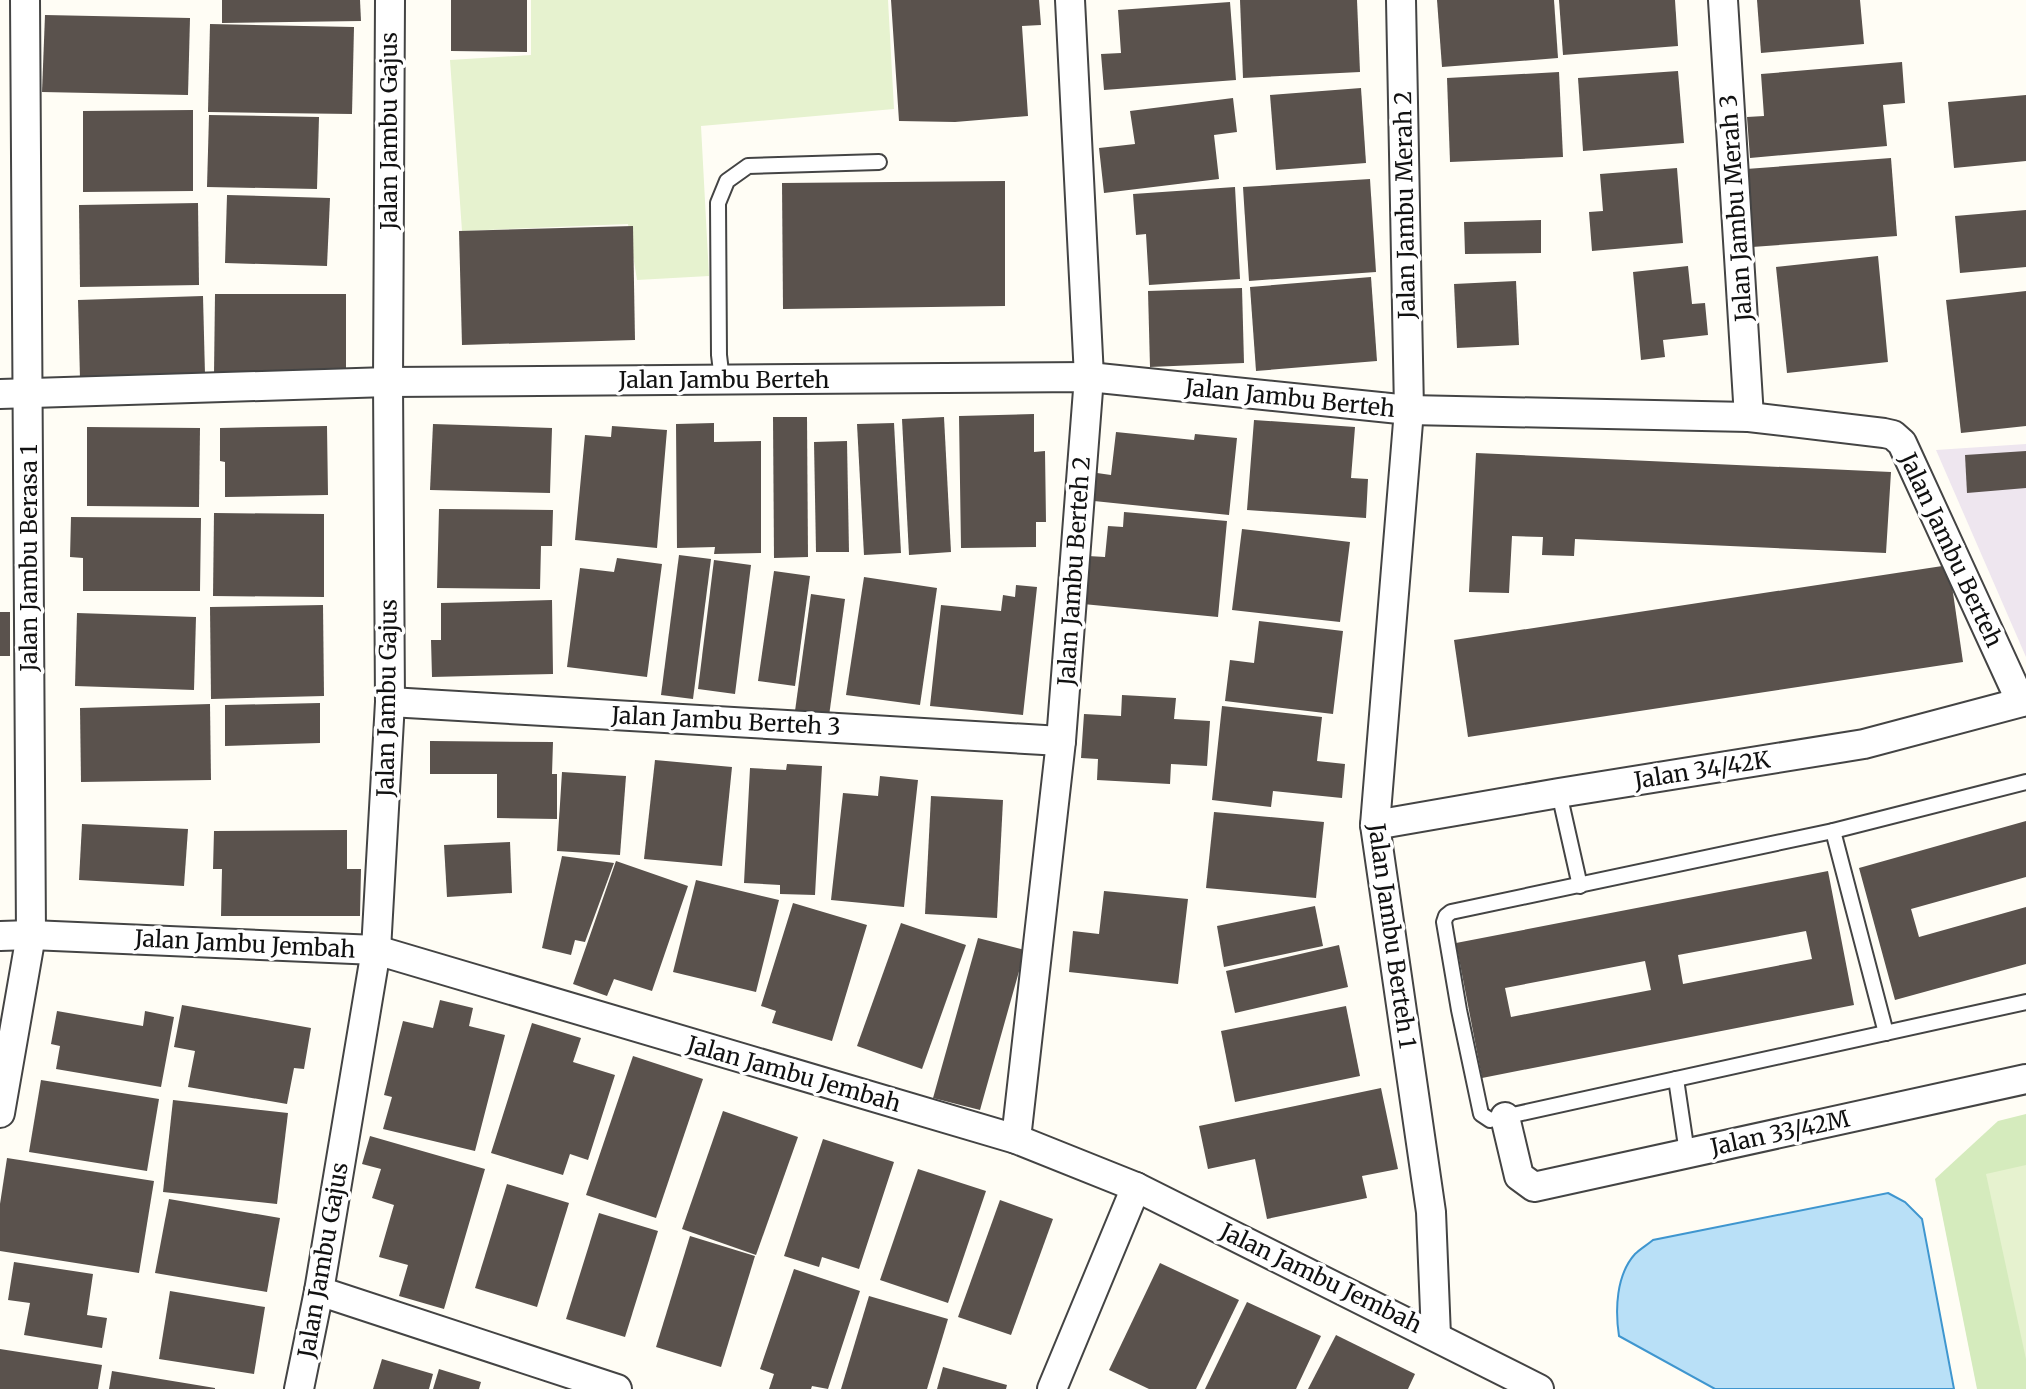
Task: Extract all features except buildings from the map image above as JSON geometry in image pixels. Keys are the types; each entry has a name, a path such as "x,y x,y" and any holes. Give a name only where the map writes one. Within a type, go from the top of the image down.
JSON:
{"street":[{"name":"Jalan Jambu Berasa 1","path":"0,1113 31,934 26,0"},
{"name":"Jalan Jambu Gajus","path":"299,1389 319,1291 376,950 390,702 390,0"},
{"name":"Jalan Jambu Berteh 2","path":"1016,1139 1061,741 1089,377 1070,0"},
{"name":"Jalan Jambu Merah 2","path":"1401,0 1409,410"},
{"name":"Jalan Jambu Merah 3","path":"1723,0 1749,417"},
{"name":"Jalan Jambu Berteh","path":"0,394 388,382 1089,377 1409,410 1749,417 1884,433 1893,435 1902,443 2024,707"},
{"name":"Jalan Jambu Berteh 1","path":"1409,410 1375,825 1431,1212 1436,1336"},
{"name":"Jalan Jambu Berteh 3","path":"390,702 1061,741"},
{"name":"Jalan 34/42K","path":"1375,825 1864,744 2024,707"},
{"name":"Jalan Jambu Jembah","path":"0,936 31,934 376,950 1016,1139 1136,1186 1539,1389"},
{"name":"Jalan 33/42M","path":"1505,1117 1519,1176 1534,1187 2026,1079"},
{"path":"1052,1389 1136,1186"},
{"path":"319,1291 617,1389"}],"lane":[{"path":"722,380 719,355 718,203 727,181 748,166 879,162"},
{"path":"2026,782 1833,831 1451,912 1444,922 1481,1114 1490,1120 2026,1002"},
{"path":"1559,793 1580,886"},
{"path":"1833,831 1886,1033"},
{"path":"1676,1079 1687,1153"}],"shaded area":[{"path":"2026,444 2026,657 1936,450"}],"green space":[{"path":"531,0 888,0 894,109 701,126 709,276 637,280 628,224 462,231 450,60 531,55"},
{"path":"2026,1114 2026,1389 1977,1389 1935,1179 1998,1121"},
{"path":"2026,1165 2026,1359 1986,1174"}],"water":[{"path":"1888,1193 1905,1202 1922,1219 1954,1389 1715,1389 1619,1336 1617,1304 1624,1272 1635,1254 1653,1240"}]}
